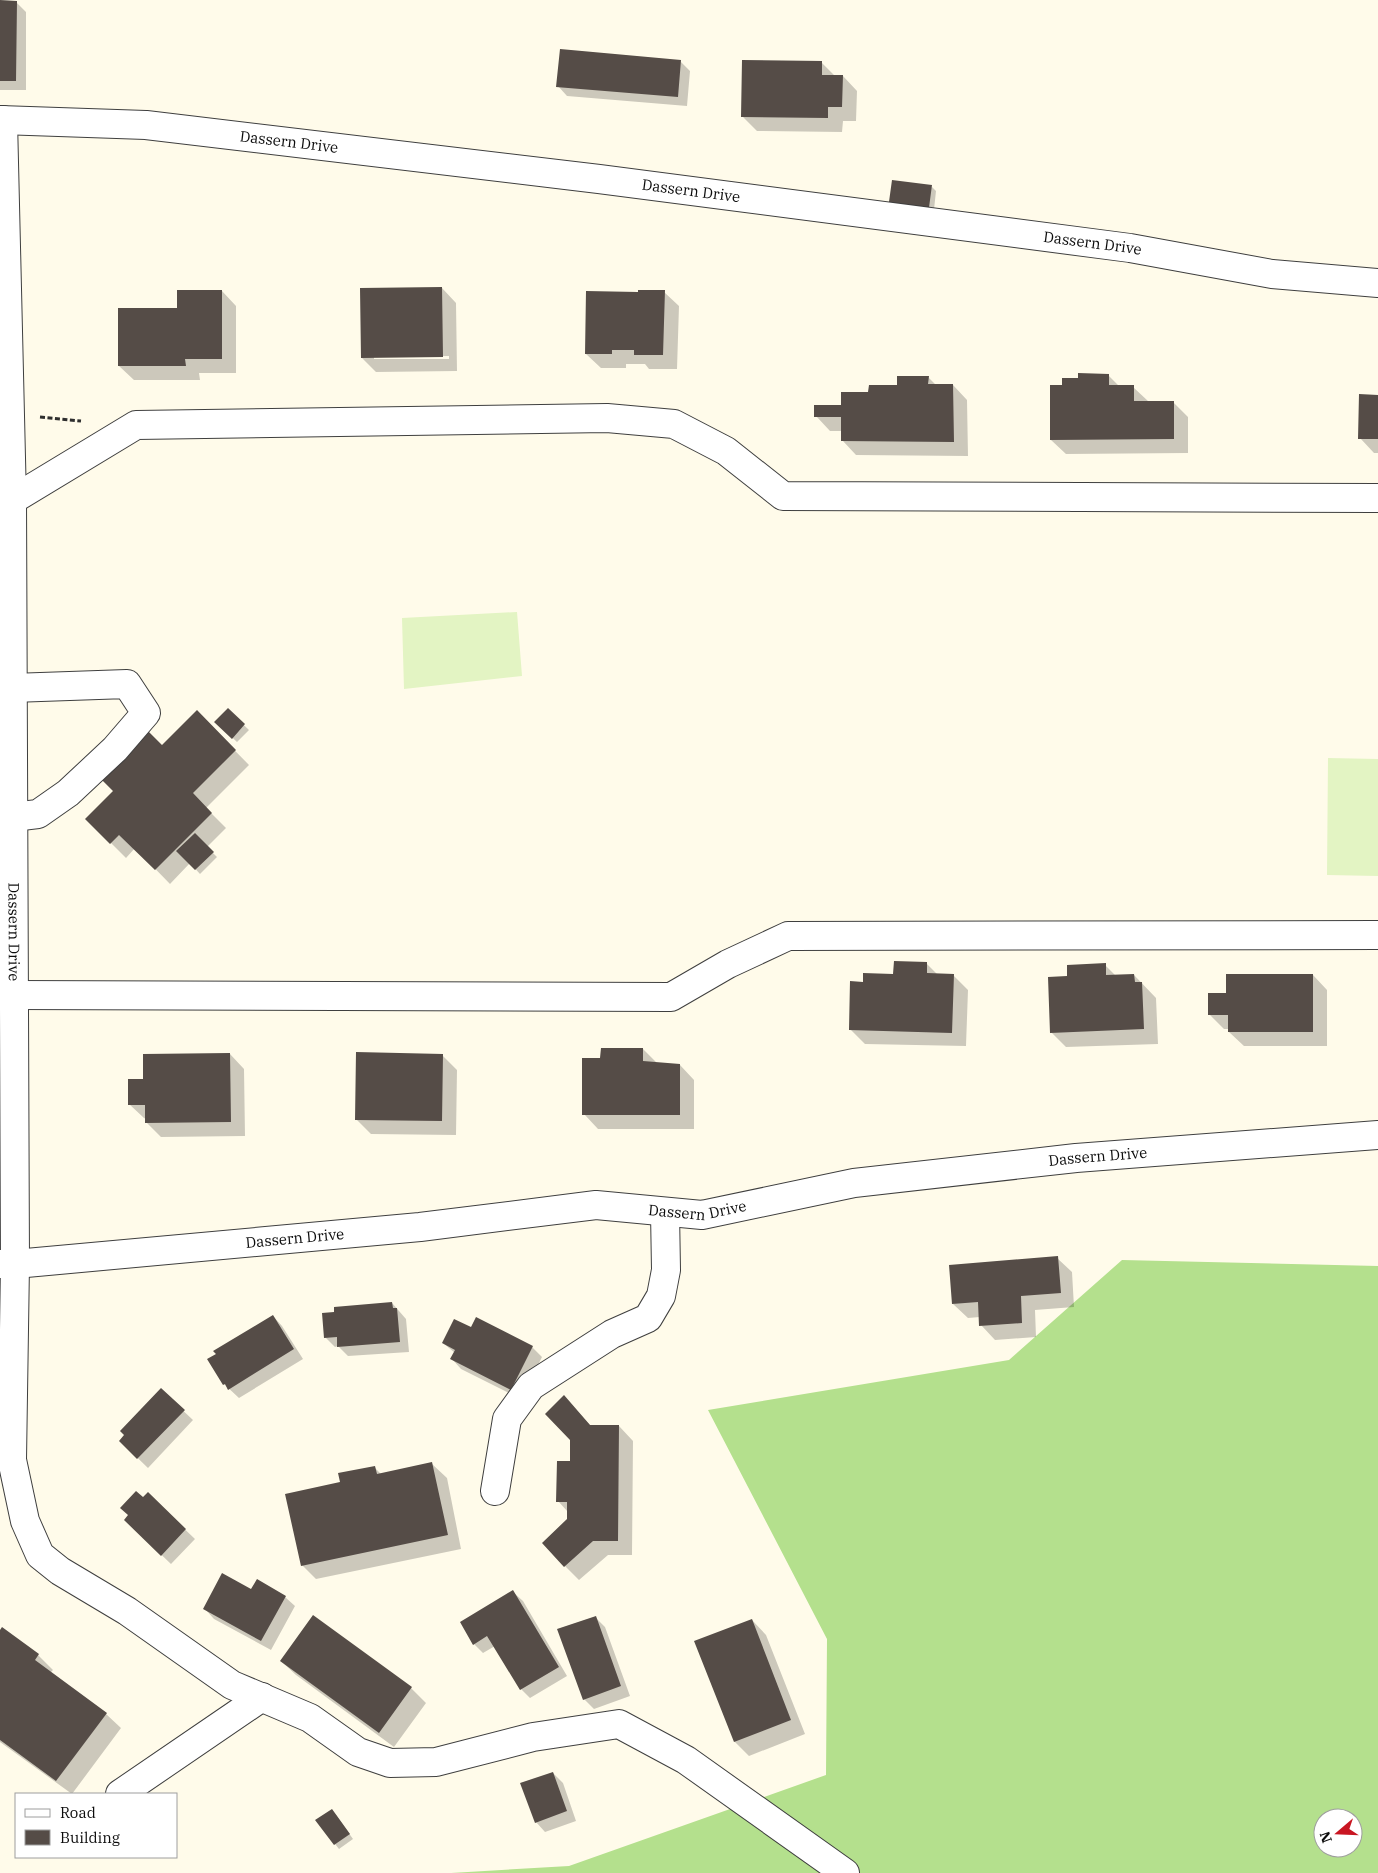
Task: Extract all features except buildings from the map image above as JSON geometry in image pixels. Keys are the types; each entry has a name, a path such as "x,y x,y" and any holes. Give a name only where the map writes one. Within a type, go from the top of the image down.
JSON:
{"street":[{"name":"Dassern Drive","path":"1378,282 1272,274 1130,248 599,179 146,125 1,120 12,500 14,995 7,1264 420,1227 596,1205 702,1215 854,1183 1076,1158 1378,1135"},
{"path":"12,500 136,426 607,418 674,424 726,451 783,496 1378,498"},
{"path":"12,688 127,684 146,713 115,749 68,793 38,814 13,817"},
{"path":"14,995 671,997 728,964 788,936 1378,935"},
{"path":"495,1491 507,1419 531,1386 612,1334 648,1318 661,1296 666,1270 665,1212"},
{"path":"7,1264 12,1460 25,1521 40,1555 60,1571 127,1611 232,1685 310,1718 358,1752 390,1763 436,1762 533,1736 620,1724 686,1760 845,1873"},
{"path":"121,1793 262,1698"}],"path":[{"path":"9,415 87,421"}],"green space":[{"path":"517,612 522,676 404,689 402,618"},
{"path":"1328,758 1378,759 1378,876 1327,875"},
{"path":"1122,1260 1378,1266 1378,1873 451,1873 569,1866 826,1775 827,1639 708,1410 1009,1360"}]}
